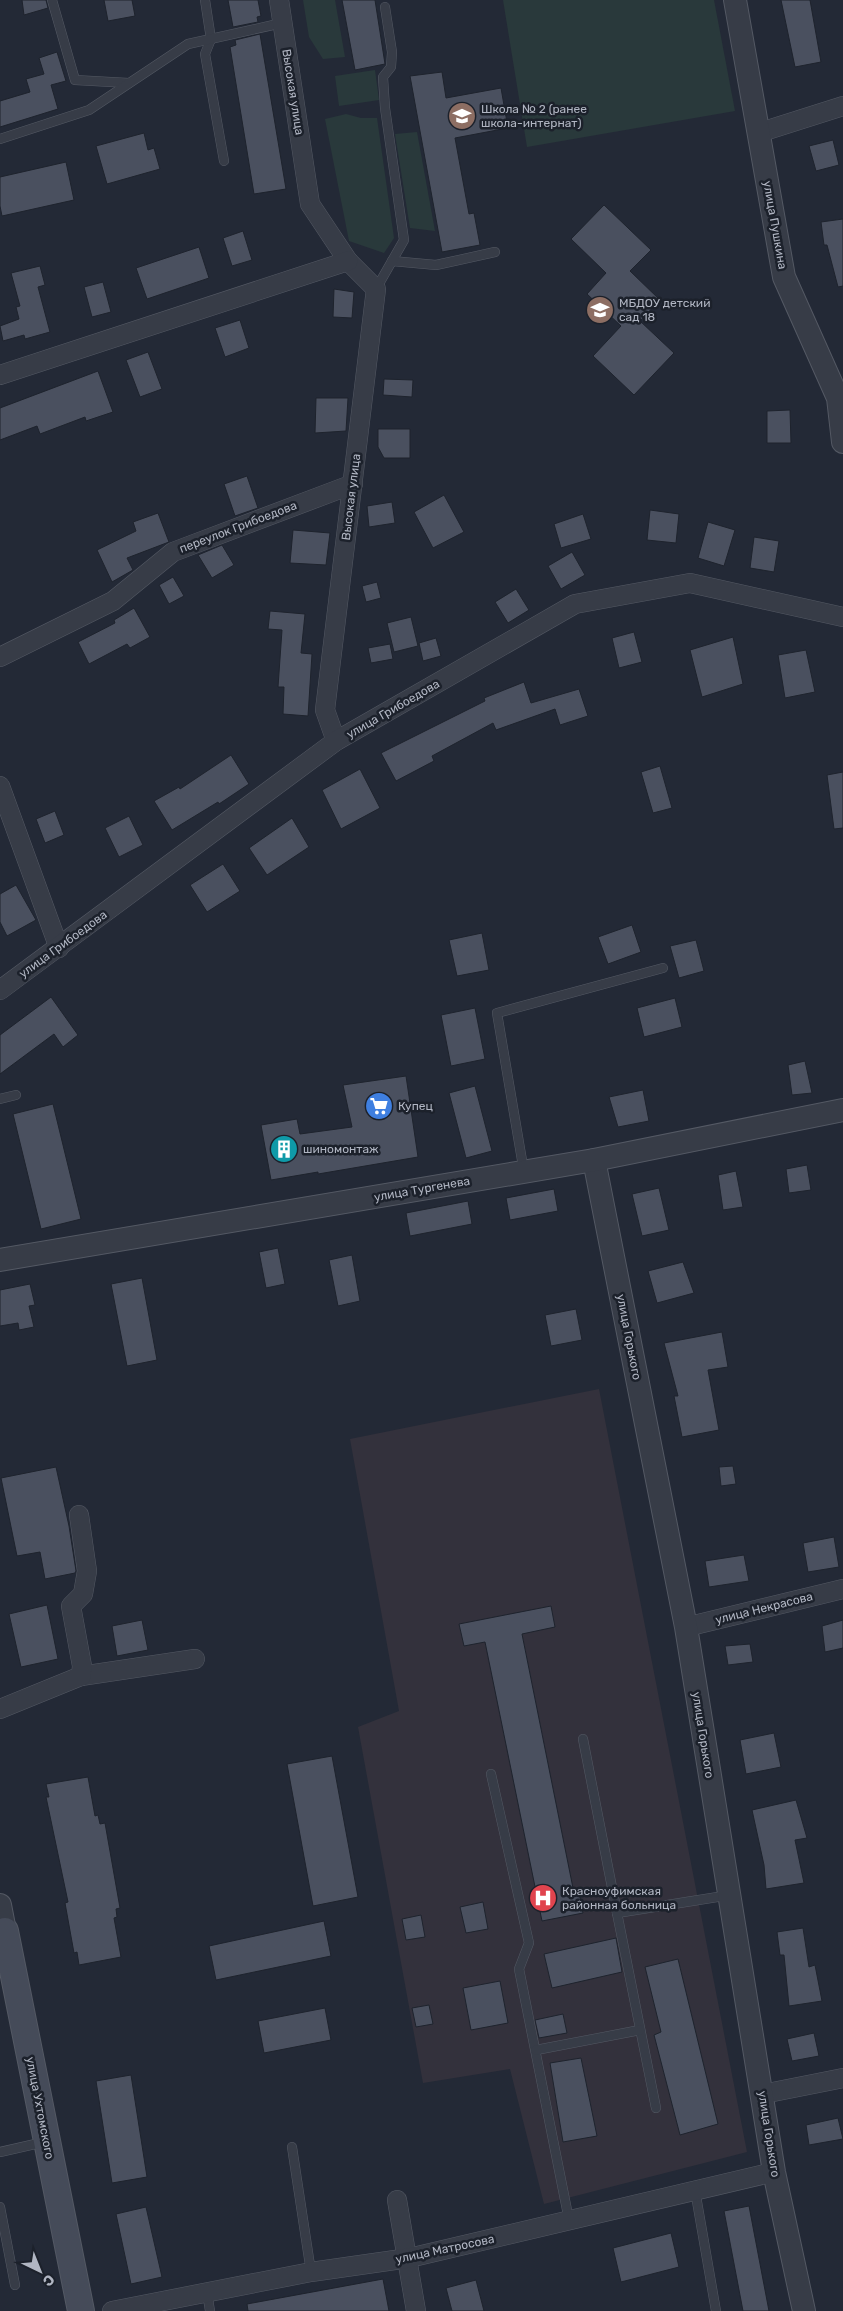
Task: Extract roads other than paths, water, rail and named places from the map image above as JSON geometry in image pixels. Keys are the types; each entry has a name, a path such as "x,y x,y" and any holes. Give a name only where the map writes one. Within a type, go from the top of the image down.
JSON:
{"main road":[{"name":"улица Ухтомского","path":"2,1931 81,2311"}],"street":[{"name":"Высокая улица","path":"279,0 310,204 348,262 376,288 325,710 336,741"},
{"name":"улица Пушкина","path":"734,0 784,278 841,398 843,442"},
{"path":"758,133 843,106"},
{"path":"0,375 348,262"},
{"name":"переулок Грибоедова","path":"0,657 113,601 173,552 353,484"},
{"name":"улица Грибоедова","path":"0,990 336,741 575,604 690,583 843,617"},
{"path":"0,786 59,948"},
{"name":"улица Тургенева","path":"0,1260 594,1160 843,1110"},
{"name":"улица Горького","path":"594,1160 686,1627 763,2094 774,2172 804,2311"},
{"path":"79,1515 87,1571 83,1594 71,1606 82,1666 81,1676"},
{"name":"улица Некрасова","path":"686,1627 843,1589"},
{"path":"0,1709 81,1676 195,1660"},
{"name":"улица Ухтомского","path":"0,1906 2,1931"},
{"path":"763,2094 843,2078"},
{"name":"улица Матросова","path":"112,2311 206,2291 311,2272 409,2258 774,2172"},
{"path":"398,2200 409,2258 416,2311"}],"lane":[{"path":"52,0 75,80 129,84"},
{"path":"205,0 211,39 205,54 224,161"},
{"path":"376,288 404,240 385,108 383,77 391,67 392,52 385,7"},
{"path":"0,140 89,110 188,44 282,23"},
{"path":"392,261 436,265 495,252"},
{"path":"524,1172 497,1012 663,968"},
{"path":"0,1099 16,1095"},
{"path":"583,1739 656,2108"},
{"path":"491,1774 529,1943 518,1969 536,2050 569,2220"},
{"path":"616,1913 730,1895"},
{"path":"536,2050 640,2030"},
{"path":"0,2152 47,2142"},
{"path":"292,2147 311,2272"},
{"path":"695,2190 716,2311"},
{"path":"0,2207 15,2285"},
{"path":"206,2291 210,2311"}],"place":[{"name":"Школа № 2 (ранее школа-интернат)","path":"462,116"},
{"name":"МБДОУ детский сад 18","path":"600,310"},
{"name":"Купец","path":"379,1106"},
{"name":"шиномонтаж","path":"284,1149"},
{"name":"Красноуфимская районная больница","path":"543,1898"}]}
